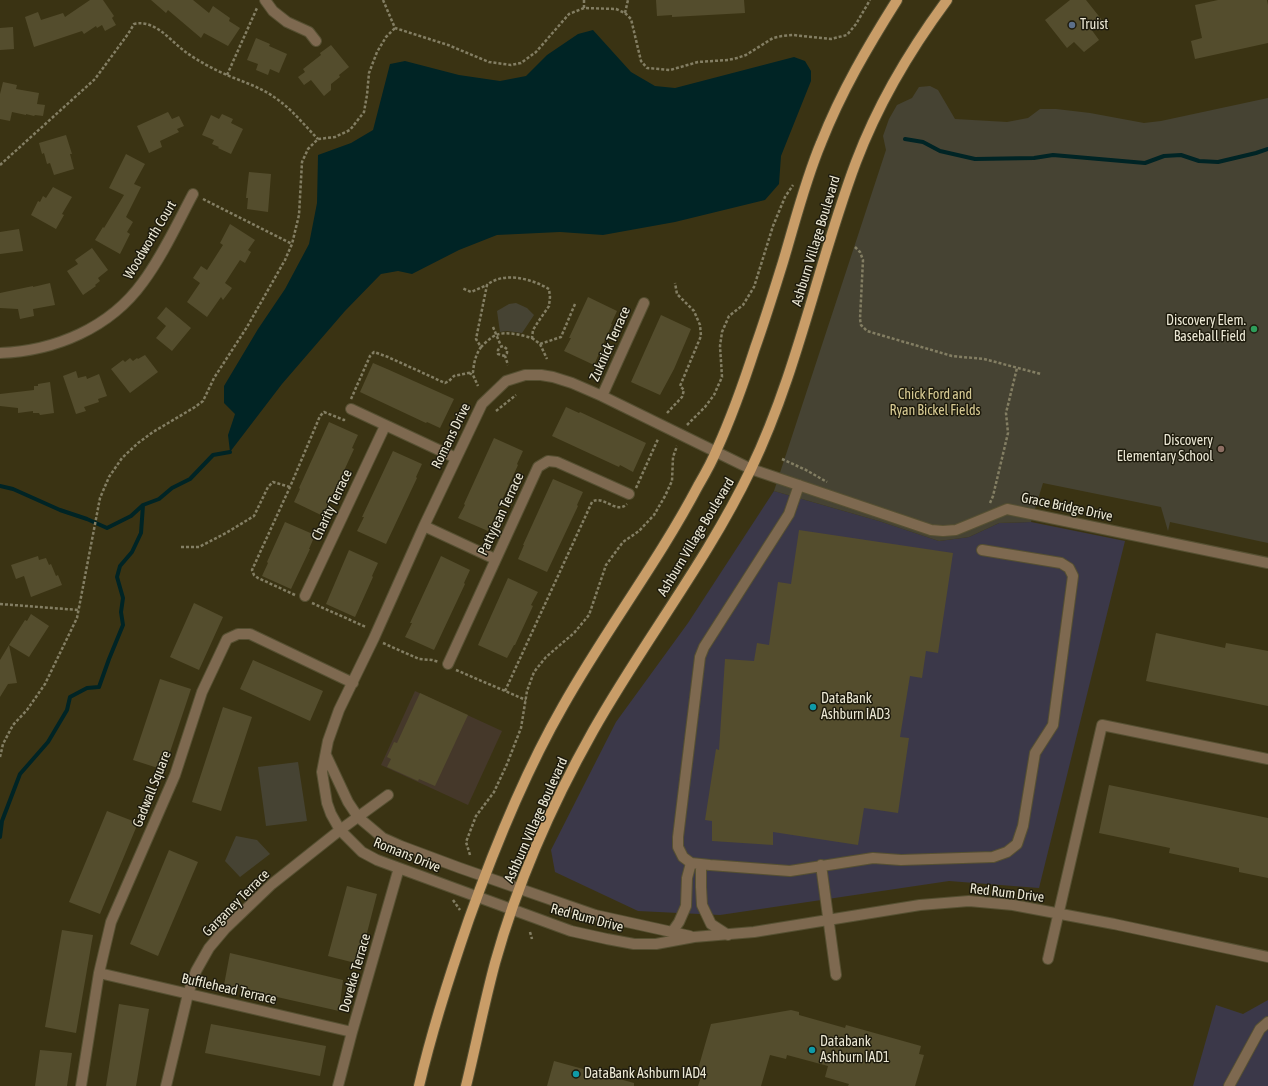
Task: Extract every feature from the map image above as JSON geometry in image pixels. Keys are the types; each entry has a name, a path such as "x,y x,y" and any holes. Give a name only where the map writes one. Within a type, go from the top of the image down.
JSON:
{"main road":[{"name":"Ashburn Village Boulevard","path":"419,1086 455,959 484,876 511,808 531,766 560,712 604,638 684,513 716,452 729,422 745,377 782,265 801,200 821,143 845,88 897,0"},
{"name":"Ashburn Village Boulevard","path":"466,1086 496,961 513,909 532,859 569,778 593,732 616,692 723,524 751,469 773,419 858,158 890,89 929,25 947,0"}],"street":[{"path":"262,2 287,22 309,32 316,41"},
{"name":"Woodworth Court","path":"0,353 42,348 65,341 88,330 108,317 126,302 156,263 193,194"},
{"name":"Zuknick Terrace","path":"602,396 644,303"},
{"name":"Romans Drive","path":"477,896 377,860 362,852 340,830 331,814 327,803 322,772 328,741 339,710 353,683 424,526 482,404 506,382 525,375 553,377 572,383 602,396 751,469"},
{"path":"349,407 385,426 456,458"},
{"name":"Charity Terrace","path":"304,598 385,426"},
{"name":"Pattyjean Terrace","path":"449,666 495,559 538,467 548,461 557,462 631,495"},
{"name":"Grace Bridge Drive","path":"751,469 931,530 943,532 956,530 1007,508 1268,563"},
{"path":"799,485 789,514 704,646 700,657 678,837 678,847 683,857 696,863 790,871 873,858 901,860 993,857 1007,852 1017,844 1023,826 1035,753 1053,725 1073,576 1069,568 1061,563 982,550"},
{"path":"424,526 495,559"},
{"name":"Gadwall Square","path":"81,1086 99,973 111,922 175,775 202,692 227,639 238,634 250,634 353,683"},
{"path":"1048,959 1102,725 1268,759"},
{"name":"Romans Drive","path":"326,755 343,793 358,817 383,838 484,876"},
{"name":"Garganey Terrace","path":"166,1086 188,994 196,971 209,948 225,929 272,884 340,830 388,795"},
{"path":"672,932 679,922 686,906 687,878 696,863"},
{"path":"696,863 701,887 702,905 711,924 728,934"},
{"path":"821,865 836,975"},
{"name":"Dovekie Terrace","path":"338,1086 399,868"},
{"name":"Red Rum Drive","path":"484,876 595,916 694,937"},
{"name":"Red Rum Drive","path":"477,896 571,931 634,944 656,944 694,937 754,932 920,905 969,901 1013,905 1268,957"},
{"name":"Bufflehead Terrace","path":"99,973 352,1032"},
{"path":"1229,1086 1260,1029 1268,1022"}],"path":[{"path":"384,0 395,28"},
{"path":"584,0 584,8"},
{"path":"625,13 628,0"},
{"path":"395,28 448,45 489,62 511,66 521,63 536,52 569,14 584,8 616,9 625,13 631,19 641,61 647,68 670,70 698,62 736,58 746,54 773,38 782,36 793,35 831,39 847,35 856,24 870,0"},
{"path":"228,75 262,2"},
{"path":"0,165 95,79 134,24 142,22 151,25 187,53 228,75 274,96 290,109 318,139"},
{"path":"0,757 12,725 27,710 45,684 77,618 100,498 109,477 122,458 138,443 153,432 195,408 203,401 214,378 247,327 285,260 292,244 299,215 302,162 308,149 318,139 335,136 350,130 364,112 369,73 377,52 386,37 395,28"},
{"path":"686,425 714,396 722,377 720,346 722,332 728,316 743,305 754,287 773,226 785,197 796,180"},
{"path":"193,194 292,244"},
{"path":"855,247 860,252 863,260 860,319 861,326 867,331 952,356 984,359 1041,374"},
{"path":"462,288 471,292 487,285 492,281 512,278 532,281 548,289 550,297 549,306 533,330 532,338"},
{"path":"667,413 682,397 684,390 680,386 700,336 700,325 696,315 694,311 677,294 675,284"},
{"path":"481,347 476,340 487,285"},
{"path":"540,344 561,337 575,304"},
{"path":"493,327 501,346 506,347 507,349 507,353 504,356"},
{"path":"366,628 258,578 254,575 252,570 290,487 320,416 324,412 344,420 370,356 374,352 445,383 454,376 473,372 477,353 481,347 496,335 512,333 532,338 540,344 547,359"},
{"path":"501,346 498,350 498,354 504,356 508,365"},
{"path":"989,506 993,496 1006,443 1008,433 1006,413 1017,368"},
{"path":"469,373 473,375 478,386"},
{"path":"496,411 516,395"},
{"path":"504,691 592,502 598,500 617,507 622,508 626,506 658,439"},
{"path":"470,855 466,842 476,816 494,792 507,764 521,728 527,691 534,672 546,657 574,633 589,615 606,565 623,542 639,532 654,515 672,480 673,457 677,446"},
{"path":"782,459 806,470 832,485"},
{"path":"181,547 199,547 254,516 268,487 273,482 290,487"},
{"path":"0,604 79,610"},
{"path":"383,643 419,658 432,660 449,666 526,700"},
{"path":"450,896 461,911"},
{"path":"530,932 532,939"}],"shaded area":[{"path":"774,491 879,521 939,541 969,537 999,523 1031,522 1125,541 1039,888 949,881 720,915 638,911 555,872 551,850 616,722 688,623"},
{"path":"415,691 502,731 468,805 381,765"},
{"path":"1268,1000 1268,1086 1193,1086 1216,1005 1243,1014"}],"green space":[{"name":"Chick Ford and Ryan Bickel Fields","path":"930,86 938,90 955,119 1007,122 1028,118 1040,109 1056,109 1090,113 1144,123 1161,121 1268,98 1268,543 1170,522 1168,531 1161,507 1043,483 1031,522 999,523 969,537 939,541 879,521 774,491 886,150 883,136 889,119 897,105 912,98 919,87"},
{"path":"516,303 527,308 534,315 522,333 507,331 500,332 497,311 509,304"},
{"path":"298,762 307,821 266,826 258,767"},
{"path":"236,836 257,840 270,854 240,877 225,861"}],"water":[{"path":"593,30 631,72 655,86 675,88 794,57 805,61 811,71 811,81 781,156 779,184 765,200 675,222 603,235 560,232 497,235 459,250 412,274 398,271 381,274 345,311 282,384 230,452 228,435 235,414 224,403 224,386 258,329 285,289 309,244 317,203 318,155 351,143 373,130 390,64 405,61 459,75 500,81 526,76 547,55 578,34"}],"building":[{"path":"90,0 103,0 114,16 112,18 116,25 105,31 102,25 97,28 96,26 84,34 82,31 34,47 25,17 38,12 41,20 63,13 65,17"},
{"path":"151,0 193,0 209,13 213,6 230,18 229,21 240,28 228,46 204,33 201,38 168,10 166,13"},
{"path":"656,0 744,0 745,13 672,17 672,15 657,16"},
{"name":"Truist","path":"1070,0 1086,0 1102,20 1091,29 1099,40 1084,52 1074,42 1067,48 1045,20"},
{"path":"1218,0 1267,0 1268,43 1195,59 1191,41 1202,38 1195,5"},
{"path":"13,27 14,49 0,50 0,28"},
{"path":"256,38 287,54 279,73 270,69 268,75 256,70 258,64 247,60"},
{"path":"331,45 349,67 331,84 331,90 324,96 311,80 304,85 298,77 305,72 303,69"},
{"path":"3,82 17,85 16,89 39,93 37,104 45,105 43,116 12,112 10,121 0,119 0,94"},
{"path":"168,112 172,119 179,116 184,126 177,129 179,132 160,141 162,147 149,153 137,126"},
{"path":"222,114 233,119 231,123 243,129 231,154 212,144 214,140 202,135 211,115 219,119"},
{"path":"66,135 72,154 70,154 74,169 54,175 50,163 47,164 44,153 42,154 39,143"},
{"path":"126,154 145,164 134,184 141,187 126,217 133,222 127,232 130,234 120,254 95,240 124,195 109,188"},
{"path":"249,172 271,174 268,212 247,209 248,198 246,198"},
{"path":"53,187 72,197 62,214 64,215 56,229 31,215 38,201 40,202 43,196 46,198"},
{"path":"230,224 255,240 248,250 251,252 245,263 240,260 225,283 232,288 223,300 221,297 207,317 187,302 200,283 193,278 201,266 207,270 223,245 220,243"},
{"path":"19,229 23,251 0,254 0,232"},
{"path":"92,248 108,270 98,278 100,281 95,285 96,286 83,295 67,271 78,264 75,260"},
{"path":"50,283 55,305 33,309 34,316 20,319 18,309 0,308 0,293"},
{"path":"588,297 617,311 594,365 564,351"},
{"path":"166,307 191,328 172,351 156,338 166,326 157,318"},
{"path":"661,315 691,329 674,369 660,395 631,382"},
{"path":"145,355 158,372 130,393 111,369 123,360 125,362 130,358 133,361"},
{"path":"373,363 454,399 440,428 360,392"},
{"path":"76,371 78,378 86,376 87,379 99,374 107,396 98,399 99,402 84,407 86,411 76,414 63,376"},
{"path":"50,382 54,413 40,415 39,413 33,413 33,411 18,413 18,408 0,406 0,394 34,390 34,386 38,386 38,384"},
{"path":"566,407 646,443 633,472 552,436"},
{"path":"329,422 358,435 352,448 354,449 323,516 294,502"},
{"path":"494,438 523,451 488,531 458,518"},
{"path":"393,451 422,464 386,544 357,531"},
{"path":"553,479 583,492 547,572 518,559"},
{"path":"285,522 315,535 291,589 262,576"},
{"name":"DataBank Ashburn IAD3","path":"799,530 953,553 938,653 926,651 922,678 910,676 900,737 909,738 898,813 864,808 858,845 773,832 773,845 712,841 712,821 705,820 716,749 719,750 725,659 754,661 757,643 769,645 778,582 791,584"},
{"path":"349,550 378,563 355,617 326,604"},
{"path":"38,556 39,560 46,558 49,565 51,564 62,585 31,597 24,576 16,579 11,565"},
{"path":"441,556 470,570 434,650 405,637"},
{"path":"508,578 538,592 531,605 533,606 515,645 507,658 478,645"},
{"path":"194,603 223,617 199,670 170,657"},
{"path":"31,614 49,626 29,657 9,645 25,620 27,621"},
{"path":"1156,633 1225,648 1226,643 1268,651 1268,706 1146,681"},
{"path":"9,645 17,683 8,684 0,697 0,660"},
{"path":"253,660 323,691 310,721 240,689"},
{"path":"160,679 191,689 164,770 133,760"},
{"path":"420,693 468,715 435,786 419,779 418,781 387,767 391,759 387,757 394,742 397,743"},
{"path":"223,707 252,717 221,811 192,802"},
{"path":"1109,785 1268,818 1268,878 1239,872 1239,868 1169,853 1170,848 1099,833"},
{"path":"107,811 138,823 100,914 69,902"},
{"path":"169,850 198,862 158,956 130,944"},
{"path":"347,886 377,894 359,964 328,956"},
{"path":"62,930 93,935 76,1033 45,1027"},
{"path":"230,953 343,980 339,1011 224,985"},
{"path":"119,1004 149,1009 136,1086 106,1086"},
{"name":"Databank Ashburn IAD1","path":"791,1010 799,1012 799,1015 845,1028 846,1025 921,1046 919,1054 924,1055 915,1086 848,1086 849,1084 825,1077 828,1066 787,1055 786,1059 770,1055 761,1086 698,1086 701,1077 696,1076 711,1024"},
{"path":"211,1024 326,1046 320,1076 205,1053"},
{"path":"40,1050 72,1053 67,1086 35,1086"},
{"name":"DataBank Ashburn IAD4","path":"554,1061 634,1083 634,1086 547,1086"}],"waterway":[{"path":"905,139 923,142 940,151 975,159 1034,158 1053,155 1145,163 1164,156 1181,155 1199,161 1218,162 1268,149"},
{"path":"0,486 13,489 60,510 87,519 107,528 131,516 143,505 159,499 172,488 190,479 213,455 230,452"},
{"path":"0,837 2,821 20,774 48,742 67,710 70,697 87,688 99,687 123,625 121,612 123,598 117,577 120,566 132,552 141,533 143,505"}],"place":[{"name":"Truist","path":"1072,25"},
{"name":"Discovery Elem. Baseball Field","path":"1254,329"},
{"name":"Discovery Elementary School","path":"1221,449"},
{"name":"DataBank Ashburn IAD3","path":"813,707"},
{"name":"Databank Ashburn IAD1","path":"812,1050"},
{"name":"DataBank Ashburn IAD4","path":"576,1074"}]}
